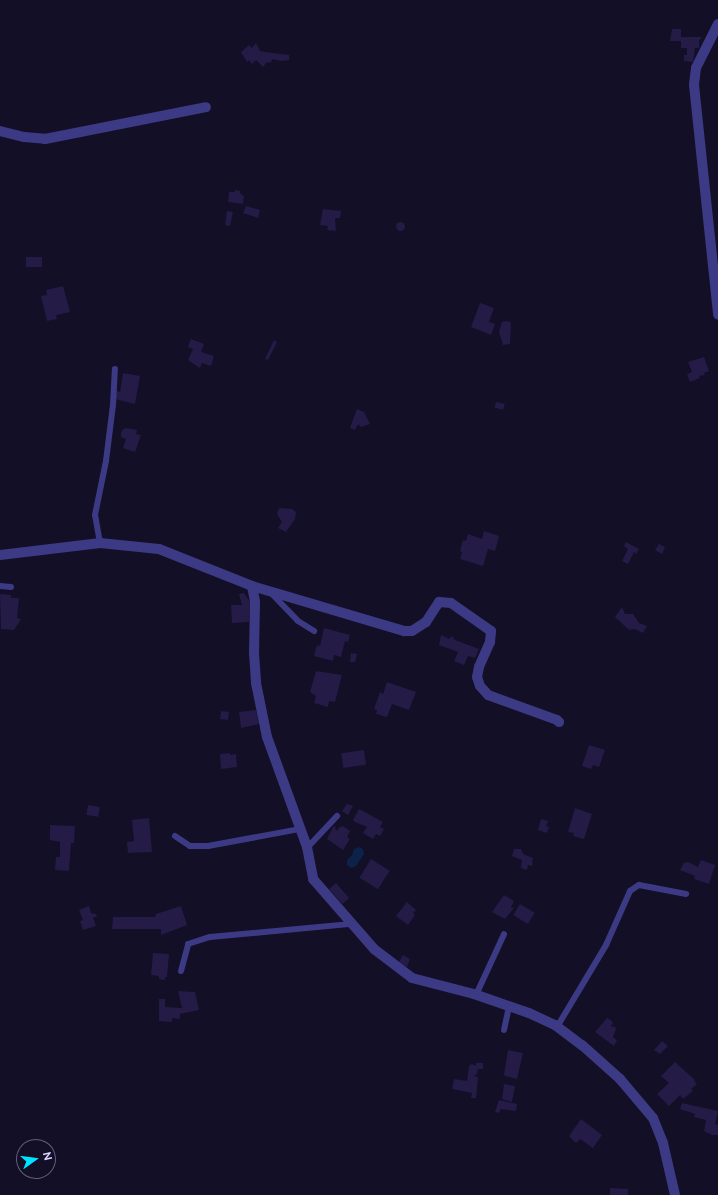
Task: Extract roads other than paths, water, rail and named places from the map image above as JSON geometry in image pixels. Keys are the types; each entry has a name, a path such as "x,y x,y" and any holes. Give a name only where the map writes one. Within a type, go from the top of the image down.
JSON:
{"street":[{"path":"718,24 696,68 694,85 718,315"},
{"path":"0,131 24,137 45,139 206,107"},
{"path":"0,555 100,543 159,549 252,586 404,631 412,631 426,622 439,602 444,601 451,603 491,631 490,642 479,667 477,677 480,686 488,695 559,722"},
{"path":"252,586 255,602 254,653 259,698 267,737 307,848 313,879 374,949 412,978 476,995 530,1013 557,1027 582,1044 620,1079 654,1118 663,1143 675,1195"}],"lane":[{"path":"100,543 95,515 106,461 113,405 115,369"},
{"path":"0,586 11,587"},
{"path":"269,590 298,621 314,631"},
{"path":"307,848 338,816"},
{"path":"175,836 190,846 208,846 300,829"},
{"path":"557,1027 606,946 630,891 639,885 686,894"},
{"path":"181,971 188,944 210,937 351,924"},
{"path":"476,995 504,934"},
{"path":"504,1030 509,1006"}],"water":[{"path":"359,847 363,849 364,854 356,866 351,868 347,865 347,860 352,855 354,849"}]}
